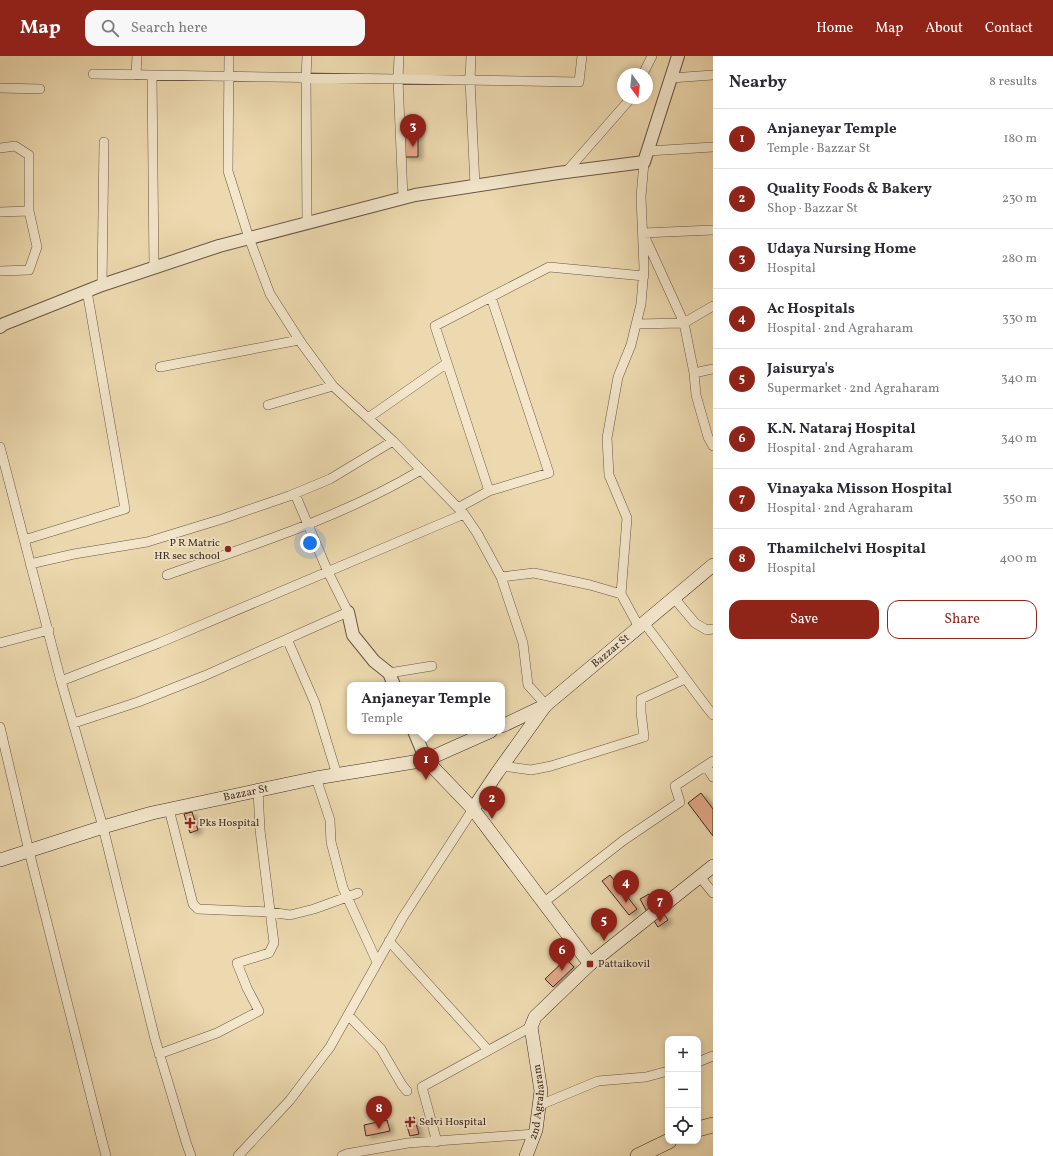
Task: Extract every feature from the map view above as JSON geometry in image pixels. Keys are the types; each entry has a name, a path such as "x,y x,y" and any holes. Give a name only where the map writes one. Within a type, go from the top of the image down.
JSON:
{"main road":[{"name":"Bazzar St","path":"505,725 546,705 713,565"},
{"path":"473,809 546,705"},
{"name":"Bazzar St","path":"0,860 103,827 169,809 316,778 426,760 484,734"},
{"path":"426,760 473,809 590,964"},
{"path":"531,1026 535,1017 590,964 713,866"},
{"name":"2nd Agraharam","path":"526,1156 535,1134 541,1091 531,1026"},
{"path":"701,1128 713,1125"},
{"path":"638,1156 665,1143"}],"street":[{"path":"136,75 137,56"},
{"path":"229,56 228,171 249,238 270,294 299,340 333,386 393,441 461,511 477,533 501,577 523,643 528,685 546,705"},
{"path":"307,56 307,223"},
{"path":"399,56 398,79 403,198"},
{"path":"470,56 474,186"},
{"path":"93,74 579,82 582,56"},
{"path":"646,68 652,56"},
{"path":"678,56 646,157 641,197 644,276 641,304 631,345 618,377 607,438 609,475 628,518 621,594 642,625 660,643 685,679 713,715"},
{"path":"152,75 154,268"},
{"path":"671,78 713,75"},
{"path":"0,88 40,89"},
{"path":"567,172 626,104"},
{"path":"102,285 104,142"},
{"path":"0,148 15,146 29,155 29,212 37,247 29,270 0,271"},
{"path":"0,327 4,324 102,285 219,246 403,198 713,147"},
{"path":"0,212 29,212"},
{"path":"643,233 713,230"},
{"path":"643,233 684,323 694,373 696,395 708,437 713,446"},
{"path":"489,491 436,326 549,267 644,276"},
{"path":"24,540 125,508 88,291"},
{"path":"61,681 160,643 328,572 461,511 489,491 549,473 491,297"},
{"path":"636,324 684,323 713,306"},
{"path":"160,367 299,340"},
{"path":"368,418 448,363"},
{"path":"694,373 713,369"},
{"path":"268,405 333,386"},
{"path":"30,564 74,554 147,542 222,519 295,494 330,479 393,441"},
{"path":"0,447 30,564 49,630 61,681 103,827 159,1054 186,1142 192,1156"},
{"path":"167,575 245,548 361,503 421,470"},
{"path":"295,494 328,572 348,612 353,636 374,661 389,673 393,682"},
{"path":"501,577 534,574 590,585 621,594"},
{"path":"674,598 695,623 706,630 713,629"},
{"path":"74,723 138,702 204,676 348,612"},
{"path":"0,643 49,630"},
{"path":"287,639 315,703 337,775"},
{"path":"389,673 432,666"},
{"path":"502,766 531,770 551,766 644,737 641,699 685,679"},
{"path":"0,727 29,851 106,1156"},
{"path":"415,734 426,760"},
{"path":"543,903 624,840 680,802 675,786 709,764 713,777"},
{"path":"316,778 330,820 331,842 343,888 377,962"},
{"path":"159,1054 217,1033 259,1011 247,988 237,963 269,952 274,943 260,830 258,790"},
{"path":"169,809 193,904 198,909 270,912 290,915 314,909 358,893"},
{"path":"238,1156 290,1100 330,1047 388,941 473,809"},
{"path":"700,877 713,892"},
{"path":"388,941 488,1050"},
{"path":"348,1016 381,1049 407,1091"},
{"path":"437,1142 422,1087 531,1026"},
{"path":"701,1061 713,1056"},
{"path":"540,1105 598,1081 646,1077 665,1073"},
{"path":"701,1124 713,1120"},
{"path":"342,1156 408,1143 535,1134"},
{"path":"631,1156 665,1138"}],"building":[{"path":"418,124 418,157 403,157 403,125"},
{"path":"701,793 713,809 713,836 688,803"},
{"path":"192,812 198,830 190,833 184,814"},
{"path":"610,875 637,909 629,915 602,881"},
{"path":"649,894 656,906 647,912 640,899"},
{"path":"664,914 668,920 658,927 654,921"},
{"path":"566,959 574,967 553,987 545,979"},
{"path":"414,1117 419,1134 410,1136 405,1120"},
{"path":"387,1120 390,1131 366,1136 364,1125"}],"place":[{"name":"Udaya Nursing Home","path":"413,147"},
{"name":"P R Matric HR sec school","path":"228,549"},
{"name":"Anjaneyar Temple","path":"426,780"},
{"name":"Quality Foods & Bakery","path":"492,819"},
{"name":"Pks Hospital","path":"190,823"},
{"name":"Ac Hospitals","path":"626,903"},
{"name":"Vinayaka Misson Hospital","path":"660,922"},
{"name":"Jaisurya's","path":"604,941"},
{"name":"Pattaikovil","path":"590,964"},
{"name":"K.N. Nataraj Hospital","path":"562,971"},
{"name":"Selvi Hospital","path":"410,1122"},
{"name":"Thamilchelvi Hospital","path":"379,1129"}]}
